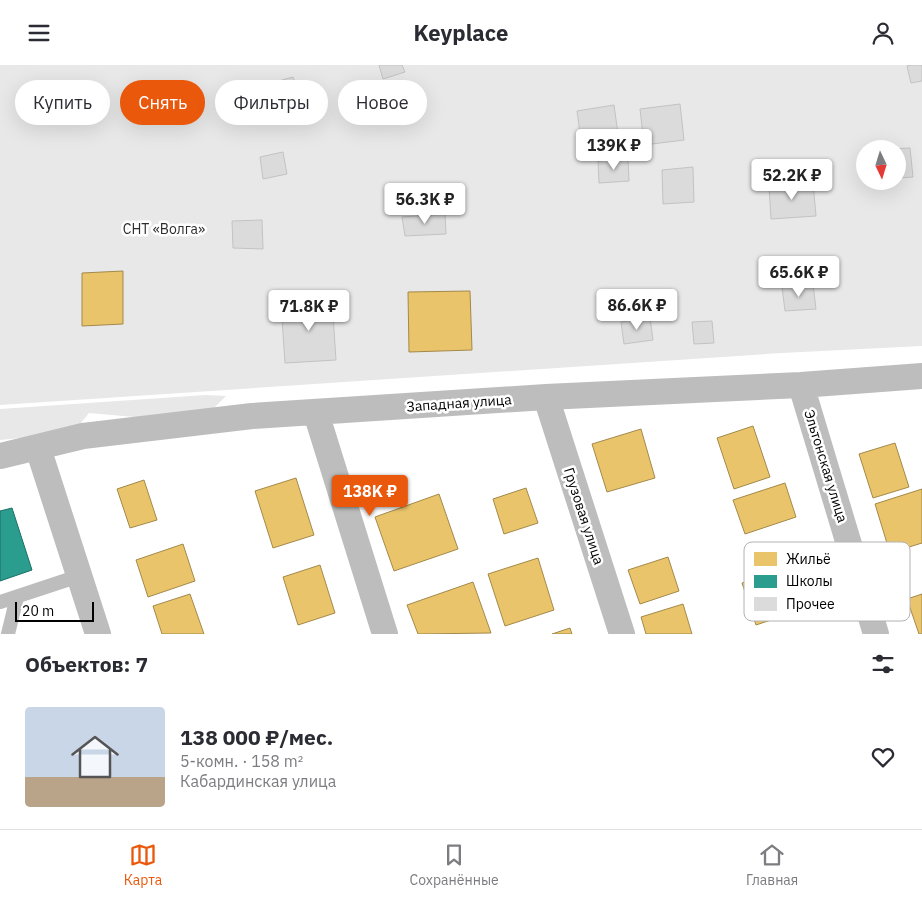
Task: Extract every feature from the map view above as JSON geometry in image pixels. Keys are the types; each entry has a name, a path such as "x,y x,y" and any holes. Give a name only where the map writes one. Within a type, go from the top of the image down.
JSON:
{"street":[{"name":"Западная улица","path":"0,456 83,436 252,417 546,397 801,385 922,376"},
{"name":"Эльтонская улица","path":"801,385 848,542"},
{"name":"Грузовая улица","path":"546,397 622,634"},
{"path":"316,413 385,634"},
{"path":"38,448 98,634"},
{"name":"Эльтонская улица","path":"872,621 876,634"}],"lane":[{"path":"0,602 79,576"},
{"path":"8,634 17,597"}],"green space":[{"name":"СНТ «Волга»","path":"0,65 922,65 922,346 782,353 0,405"},
{"path":"206,395 226,396 209,413 146,418 89,413 73,433 0,440 0,409"}],"building: Жильё":[{"path":"123,271 123,324 82,326 82,273"},
{"path":"470,291 472,350 409,352 408,292"},
{"path":"753,426 770,477 734,489 717,438"},
{"path":"641,429 655,478 607,492 592,444"},
{"path":"895,443 909,487 873,498 859,454"},
{"path":"296,478 314,535 273,548 255,491"},
{"path":"144,480 157,520 130,528 117,489"},
{"path":"785,483 796,517 745,534 733,500"},
{"path":"526,488 538,523 504,534 493,499"},
{"path":"922,489 922,543 910,547 910,542 887,542 875,504"},
{"path":"439,494 458,549 394,571 375,517"},
{"path":"183,544 195,581 148,597 136,560"},
{"path":"668,557 679,591 640,604 628,570"},
{"path":"538,558 554,610 505,626 488,574"},
{"path":"320,565 335,613 298,625 283,577"},
{"path":"473,582 491,633 418,634 407,605"},
{"path":"190,594 204,634 162,634 153,606"},
{"path":"922,594 922,634 919,634 910,608 910,598"},
{"path":"683,604 692,634 646,634 641,617"},
{"path":"755,621 768,621 756,625"},
{"path":"570,628 572,634 552,634"}],"building: Школы":[{"path":"12,508 32,570 0,581 0,511"}],"building: Прочее":[{"path":"379,65 402,65 405,72 383,79"},
{"path":"922,65 922,81 911,83 907,66"},
{"path":"293,77 294,80 282,80"},
{"path":"680,104 684,140 644,145 640,109"},
{"path":"614,105 618,134 581,141 577,111"},
{"path":"906,148 910,148 913,177 906,177"},
{"path":"283,152 287,174 263,179 260,157"},
{"path":"628,158 629,181 599,183 598,161"},
{"path":"693,167 694,202 663,204 662,170"},
{"path":"813,182 816,216 771,219 769,186"},
{"path":"445,214 446,234 405,236 402,217"},
{"path":"262,220 263,249 233,248 232,221"},
{"path":"813,284 816,309 785,311 782,287"},
{"path":"332,300 336,360 285,363 281,304"},
{"path":"650,317 653,340 624,344 621,322"},
{"path":"712,321 714,343 694,344 692,322"}]}
